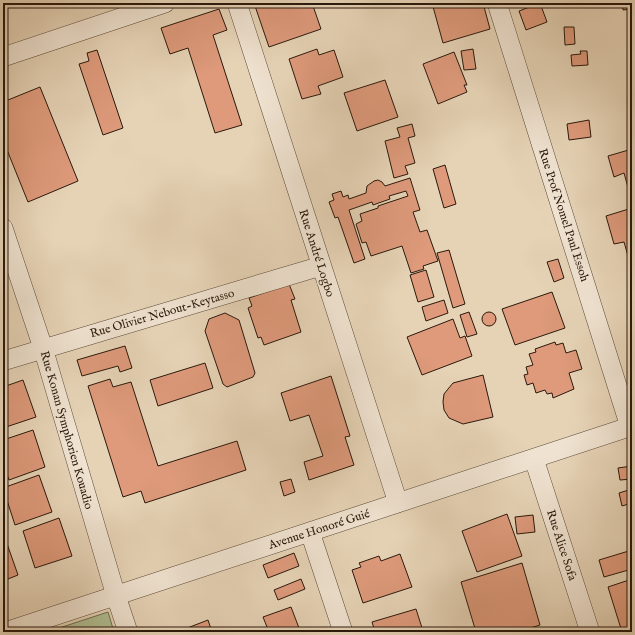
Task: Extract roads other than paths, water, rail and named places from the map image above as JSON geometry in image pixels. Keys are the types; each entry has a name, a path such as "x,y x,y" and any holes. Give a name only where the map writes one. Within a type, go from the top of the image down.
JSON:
{"street":[{"path":"3,57 165,3"},
{"name":"Rue André Logbo","path":"237,3 398,503"},
{"name":"Rue Prof Nomel Paul Essoh","path":"497,3 631,427"},
{"name":"Rue Konan Symphorien Kouadio","path":"3,228 43,348 128,632"},
{"name":"Rue Olivier Nebout-Keytasso","path":"3,361 321,266"},
{"name":"Avenue Honoré Guié","path":"5,632 631,427"},
{"name":"Rue Alice Sofa","path":"534,459 590,632"},
{"path":"310,532 343,632"}]}
